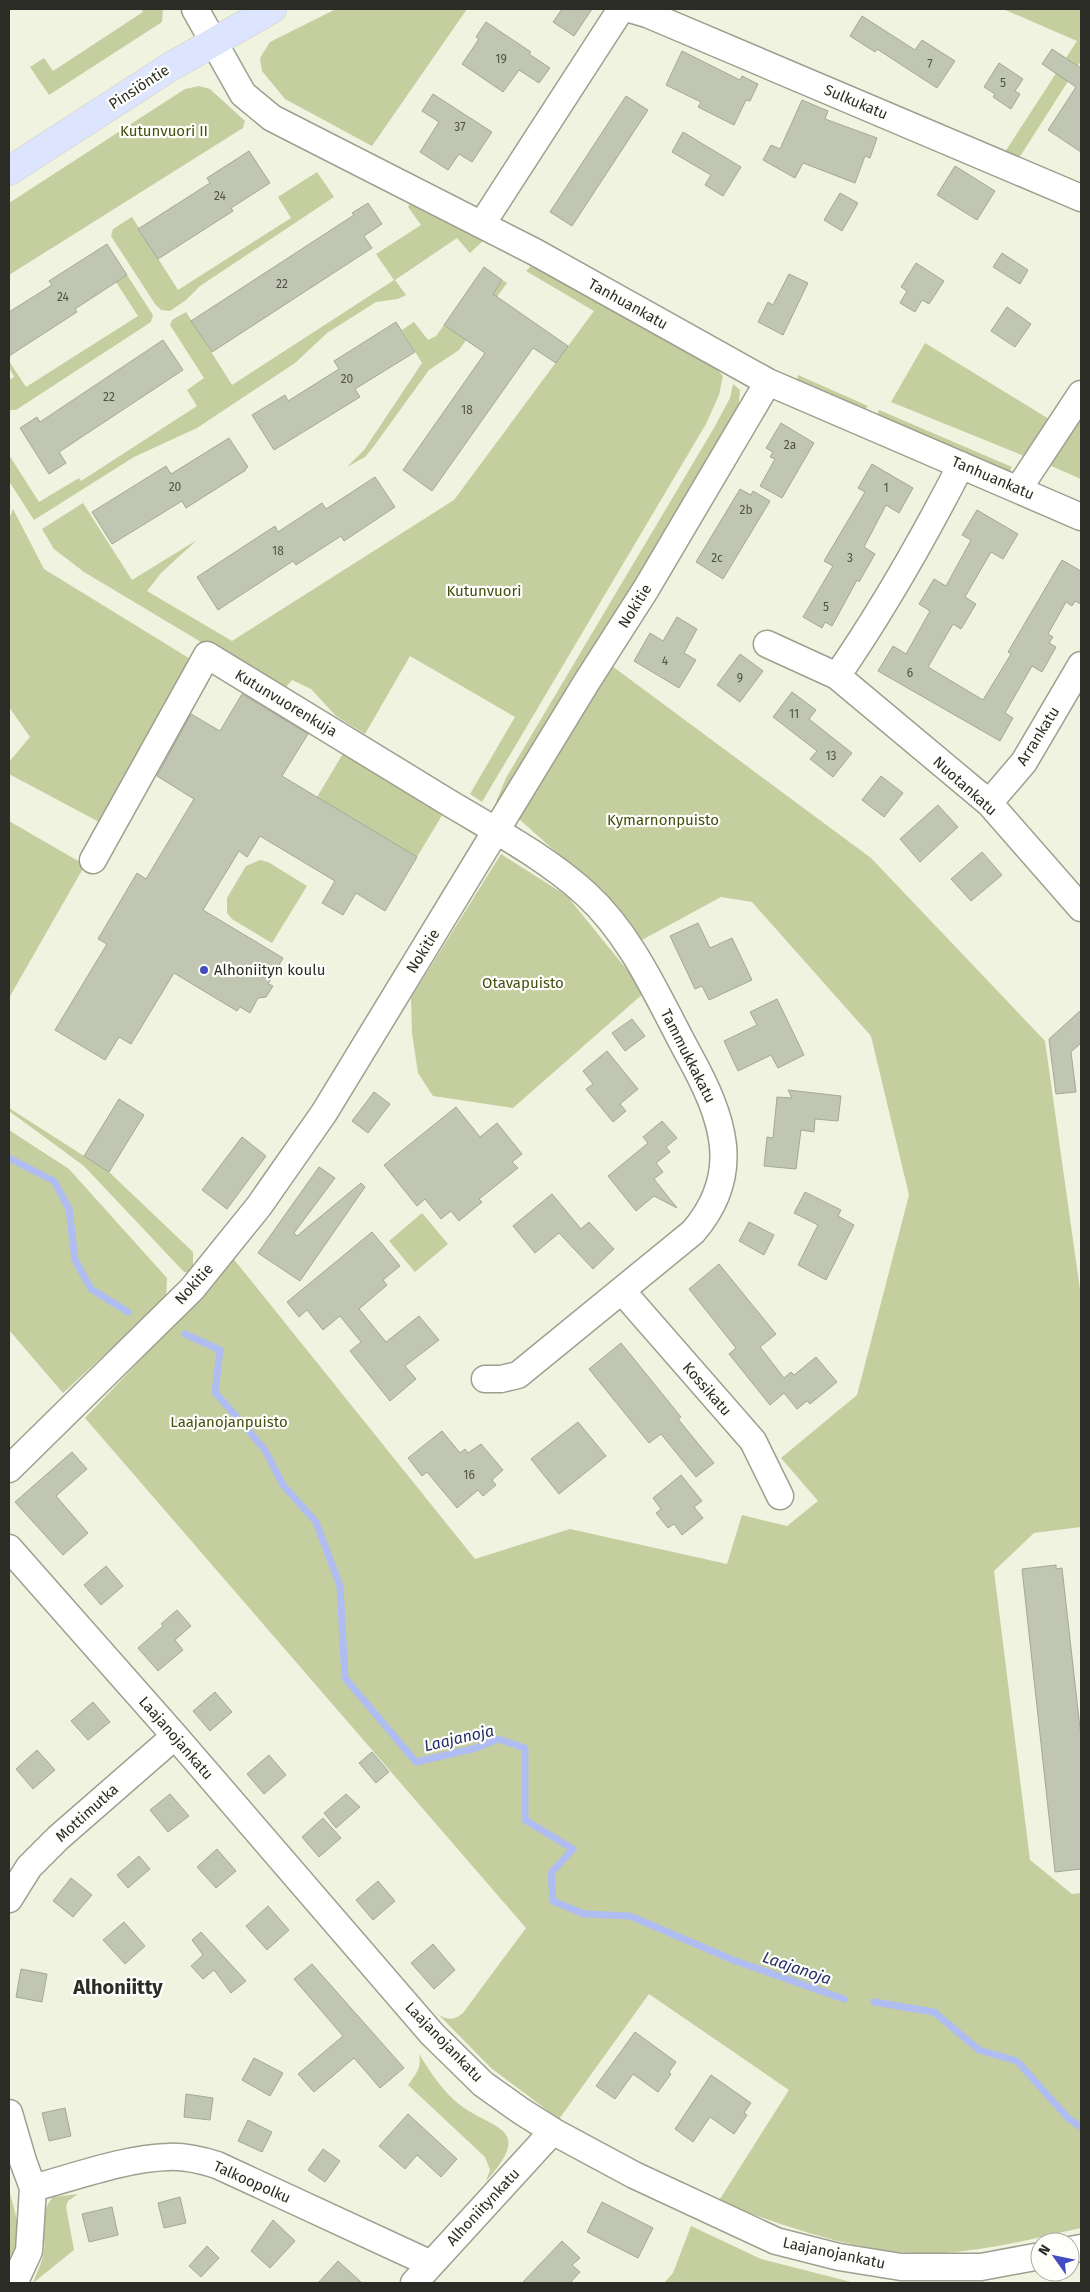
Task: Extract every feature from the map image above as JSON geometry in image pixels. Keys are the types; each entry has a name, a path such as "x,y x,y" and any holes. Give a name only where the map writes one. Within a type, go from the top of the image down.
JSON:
{"main road":[{"name":"Pinsiöntie","path":"9,170 213,41 272,9"}],"street":[{"name":"Tanhuankatu","path":"195,9 243,94 272,118 482,224 768,382 1019,488 1081,517"},
{"path":"482,224 621,9"},
{"name":"Sulkukatu","path":"630,9 656,18 1081,198"},
{"name":"Nokitie","path":"9,1469 192,1289 259,1206 324,1114 498,831 586,683 651,581 768,382"},
{"path":"1019,488 1081,394"},
{"path":"837,676 877,617 923,539 961,465"},
{"name":"Nuotankatu","path":"767,644 837,676 989,803 1081,908"},
{"name":"Kutunvuorenkuja","path":"93,860 207,655 498,831"},
{"name":"Arrankatu","path":"989,803 1024,762 1081,665"},
{"name":"Tammukkakatu","path":"485,1379 501,1379 518,1375 693,1232 704,1219 716,1199 722,1181 724,1161 721,1133 708,1089 627,942 587,894 524,846 498,831"},
{"name":"Kossikatu","path":"622,1291 753,1441 780,1496"},
{"name":"Laajanojankatu","path":"9,1548 175,1736 432,2034 483,2084 553,2131 634,2175 776,2241 839,2257 901,2267 981,2267 1030,2258"},
{"name":"Mottimutka","path":"9,1899 28,1867 58,1838 175,1736"},
{"path":"9,2113 33,2188 33,2220 29,2251 17,2277 11,2283"},
{"name":"Alhoniitynkatu","path":"414,2283 553,2131"},
{"name":"Talkoopolku","path":"33,2188 139,2160 168,2157 192,2158 217,2165 431,2264"}],"green space":[{"path":"141,9 163,9 162,22 49,95 30,67 44,58 53,71 143,12"},
{"path":"336,9 467,9 372,146 285,99 262,71 260,58 270,42"},
{"path":"1003,9 1081,9 1081,61 1019,158 1005,152 1077,41"},
{"name":"Kutunvuori II","path":"199,86 210,89 245,121 243,128 9,275 9,203 185,89"},
{"path":"317,172 334,197 200,286 186,300 170,311 161,310 155,304 111,236 113,229 132,217 178,290 291,218 278,197"},
{"path":"412,200 486,238 470,253 457,238 395,280 406,295 398,299 376,302 327,333 295,363 197,428 134,457 34,520 9,481 9,455 39,502 79,478 81,481 197,406 187,390 204,378 170,325 172,320 186,312 232,385 394,280 376,254 421,225 408,207"},
{"name":"Kutunvuori","path":"533,264 715,367 723,376 719,395 706,424 482,802 470,794 515,717 410,656 365,734 336,716 311,689 292,680 285,688 276,687 84,572 54,549 42,529 83,503 132,580 197,540 161,573 147,591 232,641 454,500 594,311 526,271"},
{"path":"127,275 153,315 151,322 16,410 9,410 9,380 14,377 9,367 9,361 26,387 138,316 116,282"},
{"path":"502,280 507,283 459,350 429,370 365,457 347,467 364,450 422,363 402,330 414,322 428,340 436,336 444,325 462,337"},
{"path":"925,343 1049,419 1024,456 891,402"},
{"path":"798,375 868,406 865,410 797,381"},
{"path":"733,384 740,390 738,411 654,556 503,799 496,802 506,778 714,428 730,398"},
{"path":"879,410 1012,467 1010,471 1002,471 877,415"},
{"path":"1081,416 1081,479 1049,465"},
{"path":"13,509 44,569 192,660 101,823 9,774 9,762 30,737 9,707 9,519"},
{"path":"612,666 871,858 1045,1041 1081,1297 1081,1527 1034,1533 994,1571 1030,1860 1072,1894 1081,1893 1081,2228 1063,2232 1030,2232 1030,2239 978,2249 943,2253 914,2253 885,2250 828,2238 718,2202 789,2090 649,1994 559,2119 491,2068 438,2014 451,2019 463,2013 526,1928 85,1418 191,1307 232,1257 475,1559 570,1529 727,1564 742,1515 787,1526 818,1501 781,1458 857,1395 909,1195 871,1036 752,902 721,897 640,941 593,885 519,819"},
{"path":"344,752 444,812 417,857 317,797"},
{"path":"9,821 85,865 9,998"},
{"name":"Otavapuisto","path":"501,854 567,896 645,992 513,1108 433,1096 418,1073 412,1033 411,998"},
{"path":"260,860 268,862 307,886 272,943 232,919 227,913 227,898 246,866"},
{"path":"9,1108 109,1172 193,1252 193,1273 184,1272 84,1166 9,1111"},
{"path":"9,1130 69,1169 167,1278 166,1298 63,1393 9,1330"},
{"path":"422,1213 448,1244 415,1272 389,1241"},
{"path":"419,2054 439,2084 454,2100 467,2110 502,2130 508,2138 508,2148 501,2162 486,2181 490,2170 485,2157 408,2085 419,2067"},
{"path":"9,2189 19,2237 15,2254 9,2262"},
{"path":"78,2194 68,2201 66,2207 74,2250 33,2283 43,2257 44,2219 48,2204 53,2197"},
{"path":"691,2226 761,2259 855,2283 664,2283 673,2273"}],"building":[{"path":"562,9 592,9 574,36 553,22"},
{"path":"862,16 915,50 922,40 955,61 937,88 877,49 875,52 850,36"},
{"path":"486,22 531,52 529,54 550,68 539,83 519,70 503,92 462,64 479,39 476,37"},
{"path":"1052,49 1081,68 1081,152 1048,130 1076,87 1042,64"},
{"path":"682,51 740,80 742,76 758,84 750,101 746,100 734,125 698,107 701,102 666,85"},
{"path":"999,63 1023,79 1015,91 1020,94 1011,109 993,97 995,94 984,87"},
{"path":"433,94 492,132 472,162 459,154 448,170 420,152 439,122 422,111"},
{"path":"626,96 648,110 572,226 550,212"},
{"path":"802,100 828,111 825,119 877,138 870,158 865,156 855,183 803,163 795,178 763,160 771,145 780,149"},
{"path":"683,132 741,167 723,196 705,185 711,175 672,152"},
{"path":"249,151 270,183 231,208 233,211 158,259 138,229 210,183 207,178"},
{"path":"955,166 995,191 977,220 937,195"},
{"path":"840,193 858,203 842,231 824,220"},
{"path":"368,203 382,224 364,236 372,248 212,352 191,321 354,215 352,213"},
{"path":"107,244 127,275 75,309 77,312 9,356 9,312 52,285 49,281"},
{"path":"1002,253 1028,270 1020,284 993,267"},
{"path":"916,263 944,281 929,304 922,300 915,312 900,303 907,291 901,287"},
{"path":"484,267 502,280 493,294 568,346 556,363 533,348 432,491 403,470 485,353 444,325"},
{"path":"789,274 808,283 783,335 758,322 768,302 773,305"},
{"path":"1007,307 1031,324 1015,347 991,331"},
{"path":"396,322 415,352 355,389 360,397 274,450 252,415 285,395 288,401 339,369 334,361"},
{"path":"163,340 183,370 59,452 66,463 49,474 20,428 37,417 40,422"},
{"path":"781,423 814,443 782,498 760,486 775,459 770,457 773,452 766,448"},
{"path":"229,438 248,467 246,470 186,508 182,501 112,544 92,512 166,466 171,474"},
{"path":"872,464 913,488 899,513 886,505 864,547 875,554 859,582 857,580 832,626 825,622 822,628 803,617 833,566 824,561 865,492 858,488"},
{"path":"375,477 395,507 344,541 341,536 296,565 293,561 218,610 197,577 275,526 278,532 322,503 326,509"},
{"path":"740,489 751,495 753,491 770,501 723,579 696,562"},
{"path":"977,510 1018,534 1003,559 991,552 965,597 976,604 961,629 953,624 928,667 983,700 1011,654 1008,652 1062,560 1081,571 1081,604 1075,601 1072,606 1066,602 1048,634 1053,637 1049,643 1056,647 1042,672 1032,666 1005,713 1013,718 1000,741 878,671 893,646 906,654 930,611 919,604 934,579 946,586 971,540 962,535"},
{"path":"677,617 697,629 684,653 696,660 679,688 634,661 650,633 663,641"},
{"path":"740,654 763,671 740,702 717,685"},
{"path":"792,692 816,710 809,719 852,753 833,777 810,759 817,751 773,717"},
{"path":"242,694 308,734 282,776 417,857 385,911 356,893 343,915 322,903 335,881 260,836 247,857 239,851 203,910 283,958 268,984 273,986 266,997 258,998 250,1013 240,1007 237,1011 174,973 131,1044 119,1037 105,1060 55,1030 107,944 98,939 137,873 146,879 194,799 157,776 191,714 220,731"},
{"path":"881,776 903,793 884,817 862,800"},
{"path":"938,805 958,827 920,862 900,839"},
{"path":"982,852 1002,875 971,901 951,879"},
{"path":"698,923 710,948 732,938 752,980 709,1000 702,986 695,989 670,936"},
{"path":"777,999 804,1055 778,1068 771,1055 738,1071 724,1041 757,1025 750,1012"},
{"path":"1081,1010 1081,1043 1071,1052 1076,1092 1056,1094 1049,1039"},
{"path":"632,1019 645,1036 625,1051 612,1033"},
{"path":"607,1051 638,1089 620,1104 626,1111 613,1122 586,1089 593,1084 583,1071"},
{"path":"788,1090 841,1096 838,1121 815,1119 814,1132 801,1130 796,1169 764,1166 767,1137 773,1138 777,1097 792,1098"},
{"path":"374,1092 390,1104 368,1133 352,1121"},
{"path":"119,1099 144,1115 109,1172 84,1156"},
{"path":"456,1107 480,1137 497,1123 522,1154 512,1162 518,1168 479,1199 482,1202 459,1221 451,1211 441,1219 425,1199 417,1206 384,1165"},
{"path":"662,1121 677,1138 666,1147 670,1152 656,1163 663,1172 654,1179 677,1208 654,1196 636,1211 608,1176 648,1143 643,1137"},
{"path":"242,1137 266,1156 227,1209 202,1190"},
{"path":"319,1167 335,1178 294,1233 297,1236 361,1183 365,1187 300,1281 258,1253"},
{"path":"805,1192 841,1210 838,1216 854,1225 826,1280 798,1265 818,1225 794,1213"},
{"path":"552,1194 581,1229 589,1222 614,1249 593,1269 559,1233 535,1253 513,1226"},
{"path":"749,1222 774,1235 764,1255 739,1241"},
{"path":"372,1232 400,1266 383,1280 387,1285 359,1309 386,1342 419,1316 439,1340 405,1366 416,1379 390,1401 350,1351 361,1342 340,1316 323,1330 307,1310 299,1317 287,1302"},
{"path":"719,1264 776,1334 760,1347 784,1378 791,1372 794,1375 816,1357 837,1382 810,1404 807,1401 797,1409 784,1393 770,1405 729,1354 736,1348 689,1289"},
{"path":"621,1343 681,1417 678,1419 714,1463 696,1477 661,1434 649,1443 589,1369"},
{"path":"578,1422 606,1456 559,1494 531,1459"},
{"path":"442,1431 460,1453 465,1449 468,1453 481,1444 503,1470 492,1480 496,1485 483,1496 478,1490 457,1508 427,1472 422,1476 408,1458"},
{"path":"72,1452 87,1469 56,1496 88,1533 63,1555 15,1502"},
{"path":"681,1475 702,1501 694,1507 703,1518 682,1535 674,1524 668,1528 656,1513 661,1509 653,1498"},
{"path":"1056,1565 1056,1569 1062,1568 1081,1737 1081,1869 1055,1872 1022,1569"},
{"path":"106,1566 123,1586 101,1605 84,1585"},
{"path":"177,1610 191,1626 175,1640 183,1650 158,1671 138,1648 163,1626 161,1624"},
{"path":"215,1692 232,1712 210,1731 193,1711"},
{"path":"93,1702 110,1722 88,1740 71,1721"},
{"path":"37,1750 55,1770 33,1789 16,1769"},
{"path":"372,1752 389,1772 376,1783 359,1763"},
{"path":"269,1755 286,1775 264,1794 247,1774"},
{"path":"170,1794 189,1816 168,1832 150,1810"},
{"path":"346,1794 360,1807 336,1828 324,1813"},
{"path":"323,1818 341,1838 319,1857 302,1837"},
{"path":"217,1849 236,1871 216,1888 197,1867"},
{"path":"139,1856 150,1869 128,1888 117,1875"},
{"path":"71,1878 92,1895 73,1917 53,1901"},
{"path":"378,1881 395,1901 373,1920 356,1900"},
{"path":"268,1906 289,1930 267,1950 246,1926"},
{"path":"124,1922 145,1946 125,1964 103,1940"},
{"path":"201,1932 246,1981 231,1993 214,1970 203,1979 191,1966 203,1955 192,1940"},
{"path":"433,1944 455,1970 434,1989 411,1963"},
{"path":"312,1964 404,2068 380,2088 354,2058 314,2092 298,2074 343,2036 294,1979"},
{"path":"21,1969 47,1974 42,2002 16,1997"},
{"path":"635,2032 676,2062 669,2072 671,2074 658,2092 633,2074 615,2099 596,2086"},
{"path":"254,2058 283,2073 270,2096 242,2080"},
{"path":"711,2075 751,2103 744,2113 747,2115 734,2134 710,2117 693,2142 675,2129"},
{"path":"186,2094 213,2098 210,2120 184,2117"},
{"path":"65,2108 71,2136 49,2141 42,2113"},
{"path":"408,2114 457,2159 441,2177 417,2155 405,2169 379,2146"},
{"path":"248,2120 272,2132 262,2152 238,2141"},
{"path":"323,2149 340,2161 325,2182 308,2170"},
{"path":"180,2197 186,2223 164,2228 158,2203"},
{"path":"602,2202 653,2228 638,2258 587,2232"},
{"path":"112,2207 118,2235 89,2242 82,2214"},
{"path":"273,2220 295,2241 270,2268 251,2251"},
{"path":"562,2241 580,2258 572,2265 580,2272 570,2283 522,2283"},
{"path":"207,2246 219,2258 201,2277 189,2266"},
{"path":"338,2261 362,2283 318,2283"}],"waterway":[{"name":"Laajanoja","path":"9,1158 54,1181 69,1209 75,1260 91,1289 128,1312"},
{"name":"Laajanoja","path":"185,1334 220,1350 215,1392 265,1450 283,1485 316,1522 340,1586 345,1678 416,1762 476,1748 498,1739 525,1748 525,1820 573,1849 551,1873 553,1901 584,1914 630,1916 733,1960 844,1999"},
{"name":"Laajanoja","path":"874,2002 934,2012 979,2050 1017,2061 1069,2119 1081,2127"}],"place":[{"name":"Alhoniityn koulu","path":"204,970"}],"district":[{"name":"Alhoniitty","path":"118,1987"}],"park label":[{"name":"Kymarnonpuisto","path":"663,820"},
{"name":"Laajanojanpuisto","path":"229,1422"}]}
